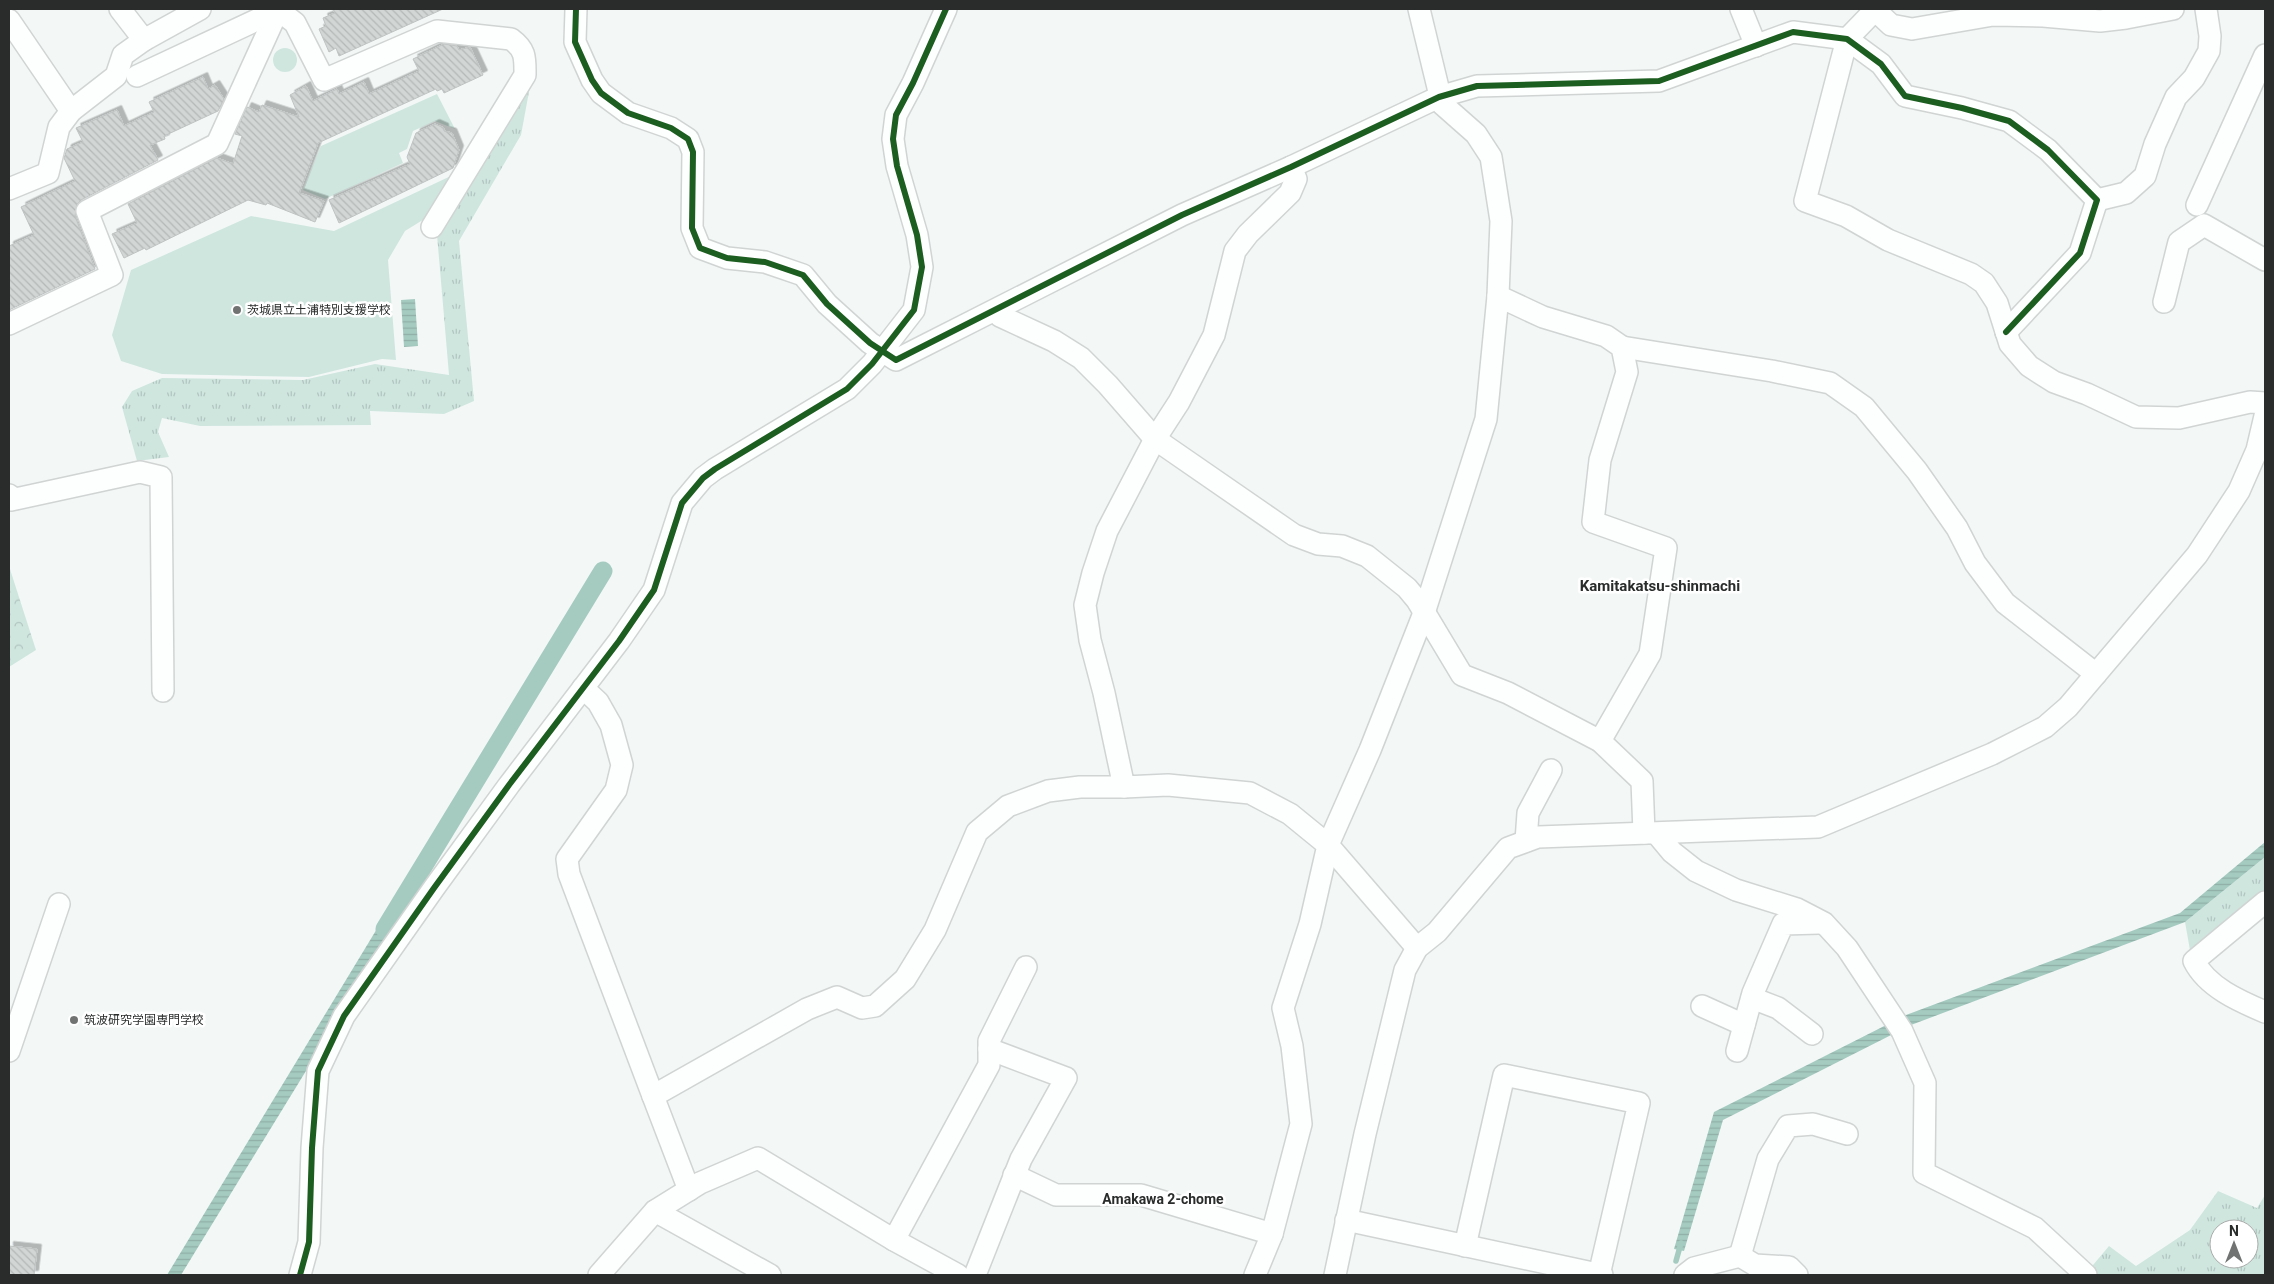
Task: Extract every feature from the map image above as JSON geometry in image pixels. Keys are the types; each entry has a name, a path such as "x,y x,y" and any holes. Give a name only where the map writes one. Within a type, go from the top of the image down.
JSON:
{"street":[{"path":"120,9 144,40"},
{"path":"12,183 48,173 59,127 71,111 116,76 123,55 144,40 200,9"},
{"path":"576,9 575,42 592,80 601,93 628,112 671,128 688,139 693,152 692,228 700,248 727,258 765,262 804,275 827,304 882,352 896,360 996,311 1182,214 1291,167 1439,97 1477,86 1659,81 1793,32 1847,40 1880,64 1905,96 1962,108 2009,121 2048,150 2097,200"},
{"path":"300,1275 309,1242 318,1071 344,1016 362,988 509,785 619,642 654,590 682,503 703,478 715,468 847,389 882,352 914,310 922,268 917,235 897,166 893,139 896,115 913,83 946,9"},
{"path":"1255,1275 1272,1234 1301,1124 1292,1046 1283,1008 1310,924 1328,845 1370,750 1424,613 1486,419 1498,296 1501,221 1491,157 1476,134 1442,104 1419,9"},
{"path":"1741,9 1756,46"},
{"path":"2172,9 2125,13 2100,20 1993,15 1912,29 1891,25 1876,9 1847,40 1805,201 1846,216 1888,240 1971,274 1984,283 1997,303 2010,344 2029,366 2054,382 2087,394 2136,417 2179,418 2250,402 2265,403"},
{"path":"2097,200 2126,193 2145,176 2155,144 2176,96 2194,78 2209,51 2210,36 2206,9"},
{"path":"137,76 278,10"},
{"path":"278,10 295,23 324,80 437,31 511,39 520,46 525,55 524,75 432,227"},
{"path":"9,324 112,274 87,211 217,144 278,10"},
{"path":"9,20 71,111"},
{"path":"2197,205 2265,55"},
{"path":"1124,787 1104,693 1090,640 1085,605 1093,573 1107,531 1155,439 1179,402 1214,334 1235,252 1248,234 1290,193 1296,179 1291,167"},
{"path":"2006,332 2080,253 2097,200"},
{"path":"2164,302 2179,242 2204,225 2265,260"},
{"path":"1498,296 1543,317 1606,336 1622,347 1772,371 1830,383 1864,407 1917,471 1957,528 1975,563 2005,603 2096,674"},
{"path":"996,311 1000,316 1054,341 1081,358 1108,385 1155,439 1294,535 1318,544 1342,546 1367,556 1407,588 1462,675 1508,693 1600,741 1642,781 1650,833 1696,871 1736,890 1797,909 1824,923 1847,948 1902,1031 1926,1083 1924,1172 2035,1228 2086,1275"},
{"path":"1600,741 1650,654 1666,548 1593,522 1600,460 1627,372 1622,347"},
{"path":"1335,1275 1365,1134 1405,970 1417,948 1437,932 1508,848 1538,837 1818,828 1992,754 2045,727 2068,707 2203,547 2239,491 2257,450 2265,416"},
{"path":"9,495 11,500 140,472 161,477 163,690"},
{"path":"583,688 598,702 611,725 622,765 616,790 568,858 569,874 689,1190"},
{"path":"1526,841 1528,813 1551,770"},
{"path":"653,1096 807,1009 837,998 862,1008 875,1006 904,979 935,930 976,832 1008,806 1048,790 1080,787 1168,786 1250,794 1290,814 1328,845 1417,948"},
{"path":"2265,902 2194,961 2199,972 2226,994 2265,1012"},
{"path":"9,1051 59,904"},
{"path":"1737,1051 1752,998 1783,924 1824,923"},
{"path":"894,1240 989,1065 990,1041 1026,967"},
{"path":"1752,998 1778,1008 1812,1034"},
{"path":"1702,1006 1744,1025"},
{"path":"975,1275 1014,1175 1066,1078 989,1049"},
{"path":"1346,1220 1465,1246 1542,1269 1601,1275 1639,1103 1504,1075 1465,1246"},
{"path":"1740,1256 1768,1159 1788,1126 1813,1124 1847,1134"},
{"path":"599,1275 655,1211 700,1183 758,1158 894,1240 958,1275"},
{"path":"1014,1175 1056,1195 1142,1195 1272,1234"},
{"path":"655,1211 770,1275"},
{"path":"1685,1275 1694,1268 1740,1256 1755,1265 1789,1267 1797,1275"}],"green space":[{"path":"285,48 293,52 297,60 293,68 285,72 277,68 273,60 277,52"},
{"path":"531,81 521,135 459,241 474,401 444,414 370,411 371,425 200,426 162,418 158,432 169,457 137,461 122,407 132,391 162,378 303,380 375,364 449,375 437,235"},
{"path":"437,94 455,129 435,121 413,131 407,149 399,153 403,163 325,199 303,190 321,146"},
{"path":"455,174 426,218 405,231 388,260 396,360 382,359 309,377 162,374 121,361 112,335 131,270 251,216 334,231"},
{"path":"9,566 36,650 9,667"},
{"path":"2265,857 2265,895 2191,956 2185,922"},
{"path":"2218,1191 2257,1208 2265,1195 2265,1275 2093,1275 2088,1271 2109,1246 2136,1266 2190,1230"}],"shaded area":[{"path":"415,299 418,346 404,347 401,300"},
{"path":"2265,842 2265,857 2185,922 1911,1025 1723,1120 1684,1251 1674,1249 1714,1112 1906,1015 2180,913"},
{"path":"392,904 404,911 181,1275 167,1275"}],"building":[{"path":"333,9 443,9 339,56 336,48 329,52 319,29 326,26 323,18 335,13"},
{"path":"444,44 457,46 459,50 470,47 483,75 444,93 442,89 437,91 436,89 318,143 299,193 324,201 315,222 267,203 266,205 248,200 146,250 145,248 124,258 112,234 137,223 128,204 217,158 233,164 242,136 235,134 247,107 259,112 262,105 299,117 290,95 306,86 313,101 337,89 339,94 364,82 369,94 419,71 413,59"},
{"path":"203,77 208,89 215,85 224,99 218,111 164,136 165,139 150,145 158,160 81,200 77,204 75,216 95,269 9,310 9,246 34,235 21,207 75,181 64,158 67,149 83,142 76,128 117,110 124,126 154,112 149,102"},
{"path":"435,124 444,128 444,131 452,133 459,150 453,168 339,223 329,200 410,164 407,157 416,133"},
{"path":"9,1246 37,1249 34,1275 9,1275"}],"waterway":[{"path":"385,929 603,571"},
{"path":"1676,1261 1681,1243"}],"cycle path":[{"path":"576,9 575,42 592,80 601,93 628,113 671,128 688,139 693,152 692,228 700,248 727,258 765,262 803,275 827,304 870,343 896,360 1182,215 1291,167 1439,97 1477,86 1659,81 1793,32 1847,39 1881,64 1905,96 1962,108 2009,121 2048,150 2097,200 2080,253 2006,332"},
{"path":"300,1275 309,1242 312,1148 318,1071 344,1016 434,888 509,785 619,641 654,590 682,503 703,478 715,469 847,389 872,364 914,310 922,267 917,235 897,166 893,139 896,115 913,83 946,9"}],"place":[{"name":"茨城県立土浦特別支援学校","path":"237,310"},
{"name":"筑波研究学園専門学校","path":"74,1020"}],"district":[{"name":"Kamitakatsu-shinmachi","path":"1660,586"},
{"name":"Amakawa 2-chome","path":"1163,1199"}]}
